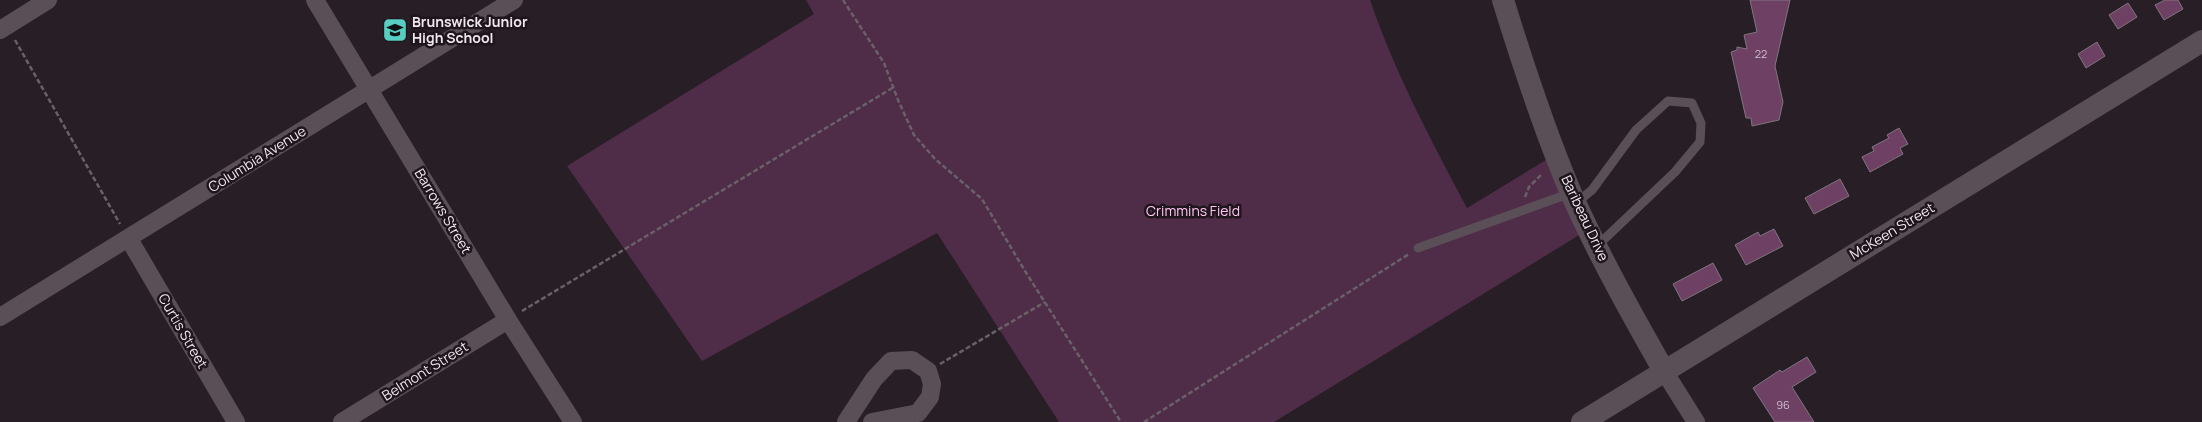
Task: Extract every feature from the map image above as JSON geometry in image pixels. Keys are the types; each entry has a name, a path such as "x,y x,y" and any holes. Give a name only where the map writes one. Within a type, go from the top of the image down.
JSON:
{"street":[{"path":"3,28 48,0"},
{"name":"Barrows Street","path":"315,0 508,320 573,422"},
{"name":"Columbia Avenue","path":"0,318 514,0"},
{"name":"Baribeau Drive","path":"1503,0 1543,123 1573,198 1664,371 1696,422"},
{"name":"McKeen Street","path":"1582,422 2202,41"},
{"name":"Curtis Street","path":"129,239 236,422"},
{"name":"Belmont Street","path":"342,422 508,320"},
{"path":"846,422 874,379 891,361 912,360 928,371 932,384 930,397 918,413 872,422"}],"lane":[{"path":"1418,248 1519,211 1573,198 1592,190 1636,130 1668,101 1692,103 1701,123 1700,142 1675,172 1597,246"}],"path":[{"path":"844,0 884,63 914,135 962,184 982,199 1121,422"},
{"path":"3,28 129,239"},
{"path":"508,320 895,87"},
{"path":"1519,211 1529,187 1547,169"},
{"path":"1144,422 1418,248"},
{"path":"928,371 1045,302"}],"green space":[{"name":"Crimmins Field","path":"806,0 1370,0 1402,80 1467,208 1546,160 1581,234 1274,422 1059,422 937,233 702,361 567,166 814,14"}],"building":[{"path":"1750,0 1790,0 1775,66 1783,102 1779,120 1752,126 1751,118 1746,118 1731,52 1737,50 1737,47 1747,49 1744,35 1757,32"},
{"path":"2165,0 2178,0 2183,9 2164,20 2155,5"},
{"path":"2128,3 2137,17 2118,29 2109,15"},
{"path":"2097,42 2105,56 2086,68 2078,54"},
{"path":"1899,128 1908,144 1900,148 1903,154 1870,172 1862,157 1874,151 1872,147 1889,138 1887,135"},
{"path":"1840,179 1849,196 1814,214 1805,198"},
{"path":"1774,229 1783,246 1746,265 1735,245 1758,232 1760,236"},
{"path":"1713,263 1722,280 1682,301 1673,284"},
{"path":"1807,357 1816,372 1792,387 1814,422 1775,422 1753,388 1780,370 1782,372"}],"place":[{"name":"Brunswick Junior High School","path":"395,30"}]}
